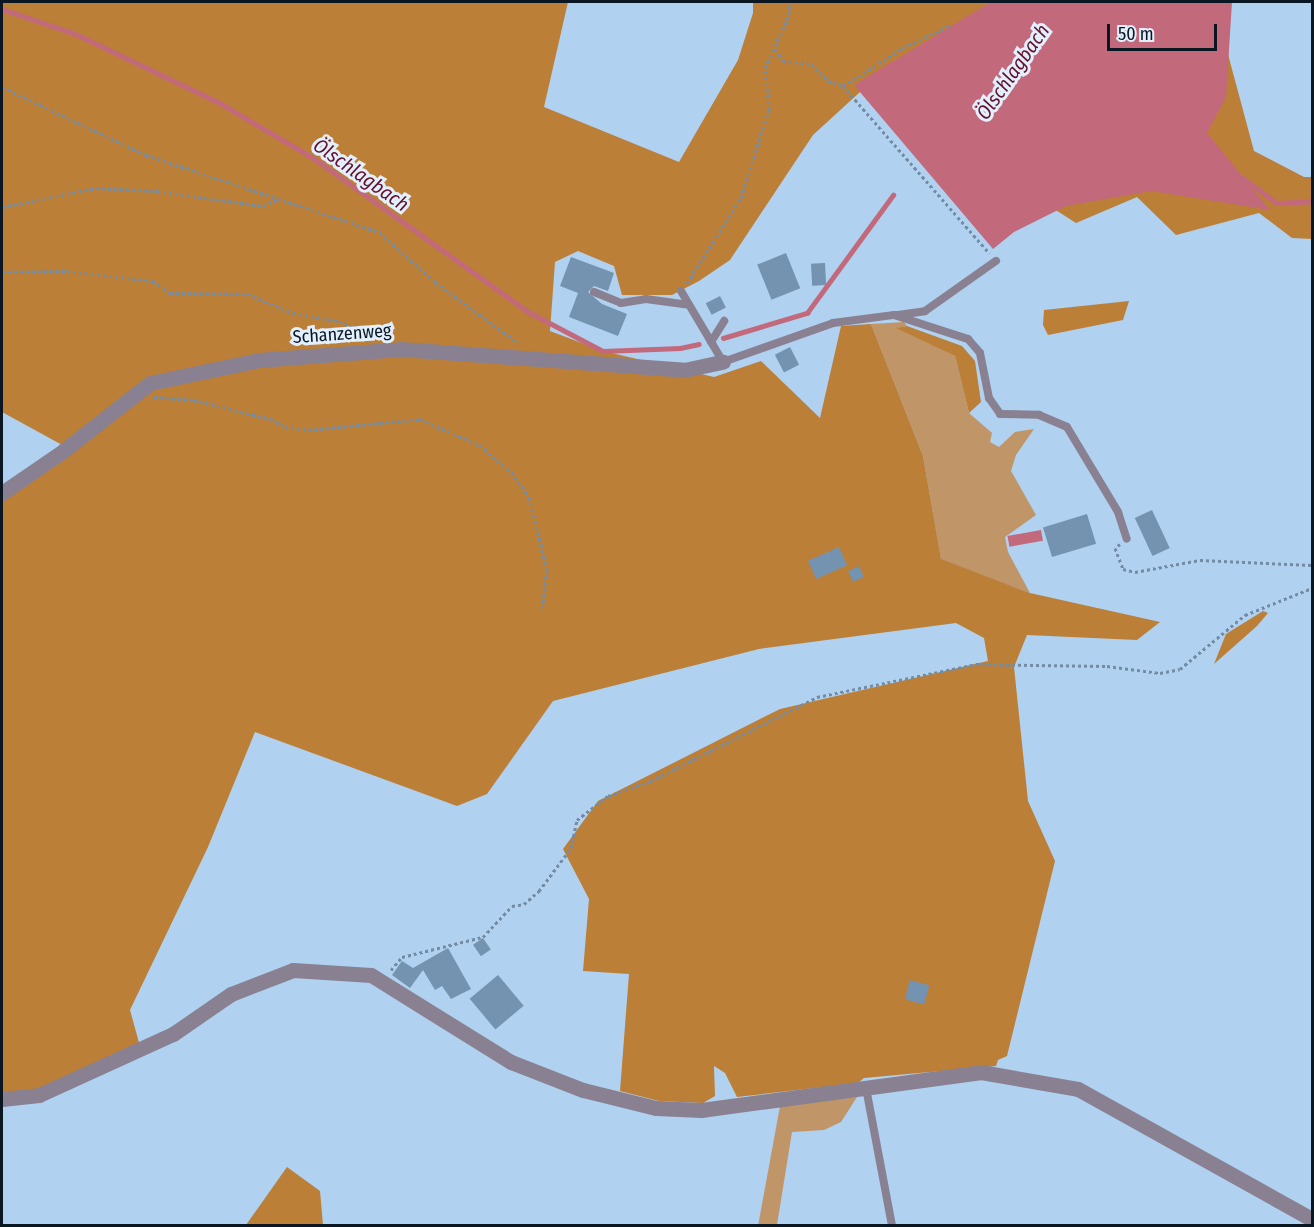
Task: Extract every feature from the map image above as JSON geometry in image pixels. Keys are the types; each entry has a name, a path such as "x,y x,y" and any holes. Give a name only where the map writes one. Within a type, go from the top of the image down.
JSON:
{"street":[{"name":"Schanzenweg","path":"2,493 63,452 150,383 259,360 373,350 537,358 684,370 723,362"},
{"path":"2,1099 39,1095 173,1034 231,994 292,970 371,975 511,1062 583,1090 656,1108 701,1110 981,1072 1078,1089 1310,1221"}],"lane":[{"path":"681,291 723,362 833,323 925,311 996,261"},
{"path":"594,292 621,303 646,299 689,305"},
{"path":"894,315 968,339 980,353 989,398 1000,414 1039,415 1067,427 1118,512 1127,539"},
{"path":"711,342 724,321"},
{"path":"866,1089 892,1226"}],"path":[{"path":"681,291 741,198 769,110 765,68 776,49 791,2"},
{"path":"843,86 903,48 949,26"},
{"path":"776,49 783,61 811,64 828,81 843,86 996,261"},
{"path":"2,87 146,155 379,232 435,282 537,358"},
{"path":"2,207 96,188 157,191 263,206 280,198"},
{"path":"2,272 67,271 153,281 170,293 248,294 293,313 339,321 371,336 373,350"},
{"path":"142,390 160,400 194,400 296,429 332,430 420,419 479,445 511,472 529,497 548,570 542,608"},
{"path":"1127,539 1115,548 1123,569 1135,572 1200,560 1312,565"},
{"path":"382,982 402,957 432,947 477,940 512,906 524,904 562,863 575,840 577,820 582,813 608,796 651,781 817,697 976,664 1107,666 1160,673 1180,669 1245,615 1312,588"}],"shaded area":[{"path":"2,2 568,2 544,107 679,162 738,60 753,13 753,2 1002,2 884,70 813,135 730,260 699,281 672,295 622,295 614,266 578,251 555,262 550,331 603,351 714,377 761,361 820,418 841,326 871,324 923,456 941,559 1030,593 1160,622 1137,640 1027,635 1014,667 1028,801 1055,861 1007,1056 998,1060 996,1066 864,1078 858,1083 737,1097 725,1073 714,1066 715,1096 703,1103 659,1101 620,1091 629,974 583,971 589,899 563,849 598,801 780,709 988,661 984,638 956,623 759,649 553,701 487,794 457,806 255,732 208,847 130,1010 141,1050 107,1070 2,1100 2,497 64,446 2,412"},
{"path":"1222,32 1254,151 1304,177 1312,177 1312,239 1292,238 1259,213 1176,235 1137,197 1076,223 1051,207"},
{"path":"1129,301 1123,320 1048,335 1043,325 1044,310"},
{"path":"904,322 907,326 898,328 955,356 969,413 992,433 990,442 999,447 1015,432 1034,429 1016,455 1011,471 1036,515 1005,537 1008,552 1030,593 941,560 923,456 871,324"},
{"path":"907,326 962,346 975,361 981,402 969,413 955,356 896,328"},
{"path":"1263,611 1268,613 1257,626 1214,664 1226,634"},
{"path":"857,1097 841,1122 824,1130 792,1132 777,1225 758,1226 780,1106"},
{"path":"287,1167 320,1191 323,1225 246,1225"}],"water":[{"path":"991,2 1232,2 1226,97 1207,133 1270,210 1151,191 1066,206 1014,232 993,249 854,85"},
{"path":"1041,530 1043,541 1009,547 1008,536"}],"building":[{"path":"786,253 800,288 771,300 757,265"},
{"path":"571,257 614,273 608,291 594,286 588,292 602,304 627,314 618,336 569,317 578,293 560,286"},
{"path":"825,263 826,285 812,286 811,264"},
{"path":"720,296 726,308 712,315 706,303"},
{"path":"790,347 799,365 784,373 775,355"},
{"path":"1152,510 1170,548 1153,556 1135,518"},
{"path":"1087,514 1096,544 1052,557 1043,527"},
{"path":"839,547 847,565 816,579 808,561"},
{"path":"859,566 864,577 853,582 848,571"},
{"path":"483,938 491,950 481,956 473,945"},
{"path":"448,948 471,989 451,999 442,986 435,990 423,970 410,988 392,975 402,961 413,968"},
{"path":"498,975 524,1006 495,1029 470,999"},
{"path":"910,980 929,985 924,1004 905,999"}],"waterway":[{"name":"Ölschlagbach","path":"2,9 76,34 220,103 315,159 527,311 603,351 680,348 699,344"},
{"name":"Ölschlagbach","path":"1243,178 1277,203 1312,201"},
{"name":"Ölschlagbach","path":"723,338 807,313 893,195"}]}
